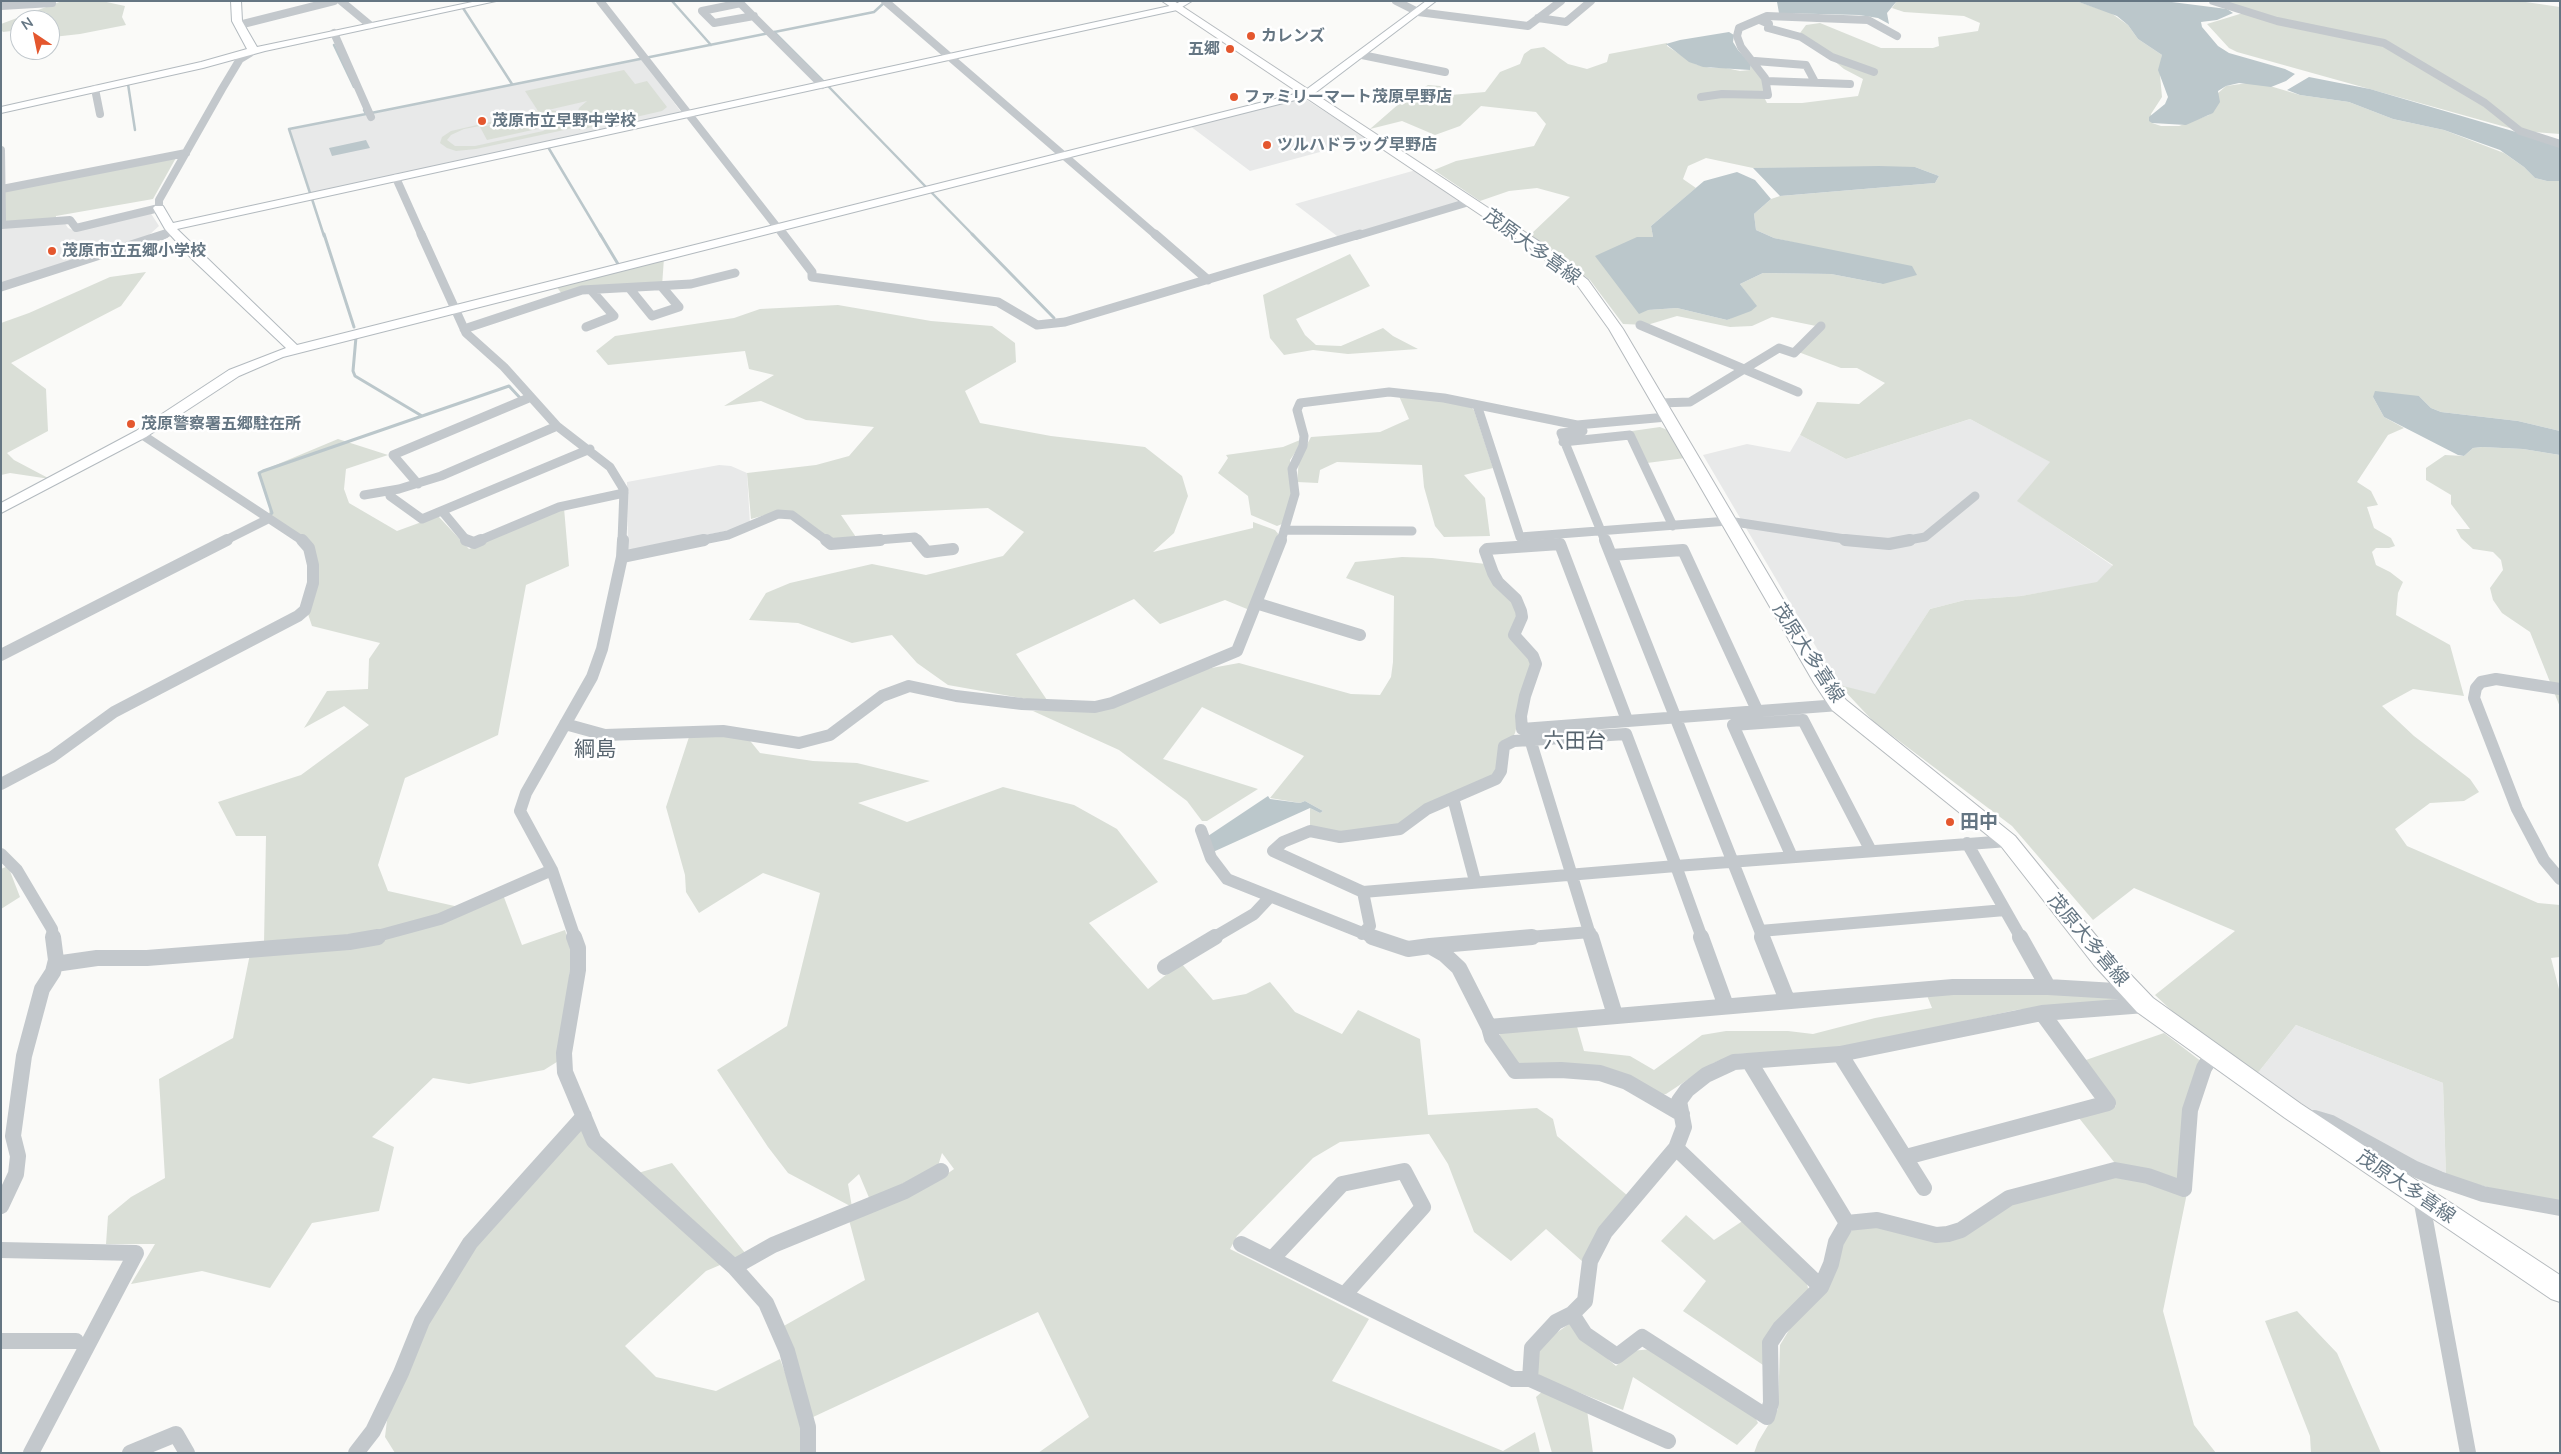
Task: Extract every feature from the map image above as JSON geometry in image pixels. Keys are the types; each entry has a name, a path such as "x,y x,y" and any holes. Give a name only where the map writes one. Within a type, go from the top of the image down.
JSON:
{"main road":[{"name":"茂原大多喜線","path":"1177,3 1307,94 1534,245 1583,283 1616,329 1823,683 1839,705 2008,840 2102,959 2145,1005 2293,1112 2560,1290"}],"street":[{"path":"236,1 239,26 252,48 250,52 240,59 159,200 159,208 171,229 250,309 294,349"},
{"path":"239,26 334,1"},
{"path":"341,1 370,25"},
{"path":"1,110 459,4 492,1"},
{"path":"600,1 812,272 812,277 998,302 1037,326 1065,322 1469,202"},
{"path":"1396,1 1418,12 1528,26 1561,1"},
{"path":"1,509 141,434 234,373 294,349 1307,94 1362,55 1432,1"},
{"path":"1538,18 1566,22 1591,1"},
{"path":"2213,1 2277,21 2384,43 2485,103 2520,130 2560,144"},
{"path":"754,16 714,23 702,11 740,2 771,32 822,85"},
{"path":"887,2 1208,280"},
{"path":"1,6 52,3"},
{"path":"1,287 160,237 171,229 949,57 1177,3"},
{"path":"1701,97 1722,94 1768,95 1766,81 1754,61 1741,47 1737,36 1739,28 1767,16 1852,18 1872,21 1897,36"},
{"path":"1760,20 1769,24 1768,28 1801,37 1832,57 1874,72"},
{"path":"334,33 371,117"},
{"path":"1362,55 1444,72"},
{"path":"1754,61 1806,65 1815,82"},
{"path":"1766,81 1850,84"},
{"path":"95,89 100,114"},
{"path":"1,150 2,225 70,220 76,228 159,208"},
{"path":"2,189 186,153"},
{"path":"396,178 453,309 464,329 504,367 557,426 590,449 610,467 624,493 622,557 602,649 592,677 526,793 520,811 552,870 578,948 578,970 564,1053 565,1072 594,1141 734,1267 766,1303 787,1351 808,1427 808,1453"},
{"path":"464,329 569,294 591,290 691,284 735,273"},
{"path":"630,289 652,316 678,307 662,287"},
{"path":"586,327 614,316 591,290"},
{"path":"1640,325 1798,392"},
{"path":"1787,1000 1601,530 1560,433 1666,415 1779,348 1794,353 1821,326"},
{"path":"565,724 604,734 723,731 798,743 830,735 882,696 909,686 956,696 1022,704 1095,707 1127,698 1237,651 1259,604 1295,494 1292,470 1303,446 1304,436 1297,410 1300,403 1389,392 1444,398 1552,421 1587,426 1666,415"},
{"path":"418,484 393,455 531,397"},
{"path":"1477,405 1520,537 1728,521 1784,528 1854,541 1897,543 1924,537 1947,521 1975,496"},
{"path":"364,495 418,484 557,426"},
{"path":"1,784 52,757 114,712 298,616 306,610 314,583 313,565 309,548 300,537 268,519 141,434"},
{"path":"1563,442 1630,435 1673,526"},
{"path":"389,491 390,496 422,519 590,449"},
{"path":"442,511 468,542 474,542 560,507 624,493"},
{"path":"622,557 728,535 778,514 792,516 831,544 915,537 926,552 953,549"},
{"path":"1,655 268,519"},
{"path":"1284,530 1412,531"},
{"path":"1626,720 1560,544 1487,549 1485,552 1498,582 1516,599 1521,610 1522,617 1514,635 1533,656 1536,664 1525,696 1522,729 1839,705"},
{"path":"1611,555 1683,550 1757,710"},
{"path":"1259,604 1360,635"},
{"path":"2560,688 2496,679 2481,682 2476,688 2474,698 2517,809 2544,860 2560,879"},
{"path":"1792,857 1733,725 1803,720 1871,851"},
{"path":"1726,1006 1676,866 1626,734 1514,741 1504,746 1501,771 1496,778 1427,809 1400,829 1340,837 1310,831 1283,842 1273,851 1363,892 1475,881 1573,874 1676,866 1732,862 1792,857 1967,844 2008,840"},
{"path":"1530,739 1615,1015"},
{"path":"1453,798 1475,881"},
{"path":"1201,830 1211,858 1227,879 1269,898 1362,934 1408,949 1590,932"},
{"path":"1967,844 2048,987"},
{"path":"1,854 17,870 52,929 55,964 53,972 42,989 24,1056 7,1139 18,1156 16,1174 1,1206"},
{"path":"55,964 97,958 147,958 349,942 384,936 440,919 552,870"},
{"path":"1362,934 1370,926 1363,892"},
{"path":"1165,967 1254,914 1269,898"},
{"path":"1760,931 2004,910"},
{"path":"1430,946 1444,954 1459,968 1489,1027 1492,1038 1515,1071 1561,1070 1600,1073 1627,1082 1682,1114"},
{"path":"1489,1027 1953,987 2048,987 2132,992"},
{"path":"1530,1379 1532,1348 1541,1336 1556,1322 1572,1314 1585,1301 1590,1261 1605,1232 1676,1148 1684,1127 1679,1101 1687,1090 1706,1075 1734,1062 1748,1062 1779,1057 1840,1054 2042,1013 2145,1005"},
{"path":"1906,1157 2108,1103 2042,1013"},
{"path":"1840,1054 1924,1188"},
{"path":"1572,1314 1585,1334 1617,1356 1642,1337 1767,1417 1771,1403 1770,1343 1780,1328 1821,1287 1831,1264 1836,1242 1847,1223 1877,1220 1936,1235 1948,1234 1961,1230 2009,1198 2115,1170 2148,1176 2184,1189 2190,1110 2204,1068 2212,1055"},
{"path":"1748,1062 1847,1223"},
{"path":"2293,1112 2331,1123 2415,1169 2439,1179 2483,1194 2560,1208"},
{"path":"356,1453 377,1423 401,1373 422,1320 470,1243 584,1116"},
{"path":"1676,1148 1821,1287"},
{"path":"734,1267 774,1246 905,1190 941,1171"},
{"path":"1272,1259 1342,1184 1404,1172 1423,1207 1345,1294"},
{"path":"2421,1198 2468,1453"},
{"path":"1241,1244 1513,1379 1530,1379 1668,1440"},
{"path":"1,1250 136,1253 32,1453"},
{"path":"1,1341 76,1341"},
{"path":"130,1453 176,1434 187,1453"}],"shaded area":[{"path":"62,1 102,1 125,6 122,17 126,25 60,36 60,10 38,10"},
{"path":"1897,1 2076,1 2111,13 2128,25 2138,39 2162,55 2160,75 2162,97 2151,114 2152,123 2161,126 2179,126 2209,115 2218,99 2217,94 2226,86 2248,83 2270,86 2300,95 2349,102 2393,119 2444,130 2504,153 2524,167 2535,178 2547,181 2560,181 2560,431 2518,421 2441,412 2431,408 2419,396 2373,397 2384,417 2404,428 2388,435 2357,482 2371,491 2378,505 2367,507 2374,528 2391,538 2395,546 2376,548 2372,552 2376,565 2390,572 2403,582 2398,593 2396,615 2450,645 2464,696 2413,689 2382,706 2414,736 2470,779 2479,792 2464,801 2430,803 2395,829 2407,846 2538,903 2560,905 2560,957 2551,958 2560,993 2560,1203 2524,1197 2446,1176 2443,1083 2296,1025 2257,1074 2188,1026 2155,995 2235,931 2134,888 2093,920 2012,826 1874,722 1839,685 1875,694 1930,609 1965,600 2021,596 2097,582 2113,565 2017,501 2050,462 1970,419 1846,459 1800,435 1817,402 1859,404 1885,383 1857,368 1841,368 1793,350 1816,326 1772,317 1752,326 1730,327 1677,316 1647,325 1623,324 1590,280 1530,235 1570,197 1537,188 1509,191 1480,201 1434,170 1456,161 1534,146 1546,124 1536,112 1481,106 1460,126 1435,135 1402,121 1370,129 1401,102 1428,85 1440,86 1451,95 1485,92 1500,72 1520,64 1524,54 1531,49 1544,47 1568,64 1587,69 1607,62 1609,54 1667,43 1667,46 1695,64 1740,71 1750,70 1751,64 1764,78 1765,92 1719,92 1697,96 1701,99 1763,95 1767,103 1802,103 1858,96 1863,79 1844,69 1800,33 1806,25 1820,23 1881,48 1933,48 1939,46 1938,37 1978,31 1980,23 1964,16 1904,12 1892,8","holes":["1706,158 1753,168 1915,167 1939,176 1935,183 1780,196 1771,199 1754,214 1756,230 1774,238 1835,252 1883,284 1831,274 1763,273 1740,284 1756,306 1727,320 1677,308 1648,310 1653,237 1651,226 1696,188 1683,179 1688,166"]},
{"path":"1897,1 1887,13 1889,24 1878,18 1859,15 1779,13 1777,2"},
{"path":"2076,1 2164,1 2227,9 2233,13 2217,20 2201,22 2202,27 2218,46 2229,53 2285,69 2295,74 2286,81 2271,87 2239,83 2226,86 2218,91 2220,102 2213,113 2186,125 2152,123 2149,121 2149,117 2165,104 2168,97 2158,70 2162,55 2138,39 2128,25 2117,16"},
{"path":"2217,1 2519,1 2560,7 2560,134 2520,131 2237,52 2229,48 2207,24 2243,13"},
{"path":"10,21 10,31 3,32 1,24"},
{"path":"1729,32 1734,35 1733,42 1738,50 1751,64 1750,70 1703,67 1689,62 1666,44 1680,40"},
{"name":"茂原市立早野中学校","path":"641,58 681,112 311,193 289,129"},
{"path":"624,70 635,84 647,81 667,107 662,111 579,130 578,127 476,149 456,151 440,143 442,137 451,131 538,111 525,91","holes":["587,101 579,108 575,120 576,124 567,126 571,119 566,112 548,110","543,114 556,116 560,122 543,131 475,146 455,146 447,140 451,135 464,129"]},
{"path":"2309,77 2370,89 2560,145 2560,181 2547,181 2535,178 2524,167 2500,150 2444,130 2393,119 2349,102 2300,95 2287,90"},
{"path":"1302,97 1368,139 1250,171 1190,126"},
{"path":"529,117 537,129 487,140 480,127"},
{"path":"366,140 370,148 332,156 329,148"},
{"path":"177,156 153,199 56,216 56,220 7,223 5,220 5,191"},
{"path":"1915,167 1939,176 1935,183 1780,196 1753,168"},
{"path":"1416,170 1464,202 1341,239 1295,204"},
{"path":"1737,172 1755,180 1771,199 1754,214 1756,230 1774,238 1912,266 1917,275 1883,284 1831,274 1763,273 1740,284 1757,306 1751,311 1727,320 1677,308 1648,310 1639,314 1595,256 1637,237 1653,237 1651,226 1704,181"},
{"name":"茂原市立五郷小学校","path":"150,212 159,226 148,236 1,284 1,226 64,222 68,228 73,230"},
{"path":"1350,254 1370,286 1296,319 1305,335 1316,345 1341,346 1383,328 1393,336 1418,349 1348,354 1313,350 1284,355 1270,338 1263,295"},
{"path":"664,258 662,286 562,294 556,286"},
{"path":"146,272 121,306 11,363 46,389 48,431 7,453 14,460 50,479 10,473 1,475 1,323 29,313 110,277"},
{"path":"838,305 931,321 992,326 1015,343 1016,362 965,391 980,423 1051,436 1145,447 1182,476 1188,496 1174,533 1153,552 1253,528 1253,522 1275,530 1280,536 1252,611 1225,600 1160,624 1134,599 1016,654 1049,703 948,685 917,663 892,635 852,643 798,623 749,620 766,593 790,583 872,564 926,575 1003,556 1024,532 988,508 841,515 858,540 833,541 816,528 776,512 751,519 747,473 816,465 849,456 874,427 806,420 761,401 724,406 774,375 749,369 745,351 608,365 596,351 615,336 734,318 760,309"},
{"path":"2375,391 2419,396 2431,408 2441,412 2518,421 2560,431 2560,455 2523,449 2482,447 2473,448 2464,456 2458,455 2384,417 2373,397"},
{"path":"1399,396 1469,405 1474,410 1493,468 1464,475 1485,498 1490,536 1444,537 1435,526 1424,487 1422,465 1337,462 1320,470 1318,483 1297,482 1299,459 1311,437 1380,432 1409,419"},
{"path":"1970,419 2051,462 2018,501 2113,566 2097,583 2021,596 1965,600 1930,609 1875,695 1839,686 1703,455 1747,444 1790,452 1800,435 1846,459"},
{"path":"1660,427 1670,431 1685,458 1647,463 1632,431"},
{"path":"338,439 388,455 346,469 344,489 349,503 397,531 438,516 469,549 564,508 569,566 526,585 498,735 405,778 378,865 388,891 459,907 376,935 264,943 266,836 236,836 218,802 301,775 369,725 344,706 304,728 327,691 368,689 369,659 380,643 312,626 308,614 315,558 269,514 270,507 259,472"},
{"path":"1300,440 1299,447 1290,460 1291,495 1282,524 1277,526 1251,515 1248,496 1218,473 1228,458 1226,455 1283,447"},
{"path":"2473,448 2523,449 2560,455 2560,707 2530,632 2502,613 2493,600 2490,588 2503,570 2501,560 2493,552 2473,549 2461,538 2456,529 2470,529 2451,504 2451,495 2426,480 2426,468 2445,455 2464,456"},
{"path":"719,465 731,466 747,473 750,524 740,528 628,551 627,482"},
{"path":"1402,557 1486,564 1516,604 1518,617 1513,626 1532,664 1515,733 1498,770 1492,776 1398,826 1338,833 1310,828 1310,808 1320,813 1323,811 1305,801 1300,803 1270,798 1304,756 1202,707 1163,759 1258,789 1207,821 1202,821 1187,801 1119,750 1033,711 1093,709 1206,669 1239,663 1351,694 1380,695 1391,677 1394,596 1346,578 1355,562"},
{"path":"690,734 747,737 760,753 813,761 857,763 930,781 858,803 907,822 1003,787 1074,805 1117,829 1158,882 1089,923 1148,989 1181,963 1213,1000 1246,994 1270,982 1295,1012 1342,1034 1358,1010 1420,1039 1428,1115 1537,1108 1553,1119 1557,1136 1628,1196 1583,1262 1546,1229 1511,1261 1474,1232 1448,1164 1429,1134 1340,1142 1313,1158 1237,1236 1230,1249 1369,1319 1332,1381 1503,1451 1535,1432 1540,1453 1038,1453 1089,1417 1038,1312 811,1418 782,1327 865,1280 849,1220 944,1176 954,1169 942,1153 938,1166 870,1200 859,1174 848,1184 852,1207 788,1173 768,1147 717,1070 787,1026 820,893 763,873 699,913 686,892 685,875 666,807"},
{"path":"1268,796 1270,799 1300,803 1305,801 1323,811 1320,813 1310,808 1213,852 1208,836"},
{"path":"8,866 20,897 1,909 1,869"},
{"path":"502,892 522,945 565,930 572,952 560,1060 544,1070 469,1084 433,1078 372,1137 394,1147 379,1211 312,1223 270,1288 202,1271 131,1284 155,1244 106,1244 108,1216 131,1197 165,1178 159,1079 233,1038 250,954 386,939"},
{"path":"1926,993 2116,994 2122,999 2016,1010 1839,1049 1736,1054 1713,1063 1666,1094 1659,1095 1624,1078 1518,1068 1498,1037 1504,1029 1576,1023 1584,1051 1630,1056 1654,1070 1702,1035 1726,1031 1788,1031 1813,1034 1875,1018 1932,1008"},
{"path":"2296,1025 2443,1083 2446,1176 2305,1107 2257,1074"},
{"path":"2164,1033 2202,1062 2179,1180 2118,1167 2079,1118 2116,1106 2083,1061"},
{"path":"573,1131 586,1131 638,1173 672,1163 746,1254 706,1271 625,1346 656,1377 716,1391 780,1359 803,1420 803,1453 395,1453 385,1437 387,1420 427,1324 467,1256"},
{"path":"2117,1175 2187,1193 2163,1311 2194,1425 2216,1453 1754,1453 1758,1442 1778,1409 1780,1345 1843,1241 1854,1228 1870,1224 1945,1240 2008,1205"},
{"path":"1686,1215 1714,1240 1744,1220 1806,1280 1809,1292 1763,1365 1683,1311 1706,1281 1661,1241"},
{"path":"2297,1311 2337,1353 2381,1453 2311,1453 2310,1436 2265,1321"},
{"path":"1572,1322 1575,1331 1616,1366 1631,1351 1652,1349 1755,1417 1758,1423 1737,1445 1633,1377 1623,1410 1540,1377 1535,1369 1537,1352 1546,1340"},
{"path":"1544,1390 1587,1410 1593,1453 1552,1453 1536,1397"}],"waterway":[{"path":"672,1 711,45"},
{"path":"774,32 874,12 886,1"},
{"path":"463,8 512,84"},
{"path":"711,45 774,32"},
{"path":"774,32 823,81"},
{"path":"334,45 354,87"},
{"path":"371,113 711,45"},
{"path":"128,84 135,130"},
{"path":"828,86 926,187"},
{"path":"310,193 289,129 366,114 364,110"},
{"path":"548,147 601,236"},
{"path":"932,193 974,236"},
{"path":"312,199 324,236"},
{"path":"324,234 354,327"},
{"path":"600,234 618,264"},
{"path":"972,234 1054,318"},
{"path":"356,337 353,371 355,376 422,416"},
{"path":"270,515 272,513 259,473 263,471 509,386 522,400"}],"place":[{"name":"カレンズ","path":"1251,36"},
{"name":"五郷","path":"1230,49"},
{"name":"ファミリーマート茂原早野店","path":"1234,97"},
{"name":"茂原市立早野中学校","path":"482,121"},
{"name":"ツルハドラッグ早野店","path":"1267,145"},
{"name":"茂原市立五郷小学校","path":"52,251"},
{"name":"茂原警察署五郷駐在所","path":"131,424"},
{"name":"田中","path":"1950,822"}],"district":[{"name":"六田台","path":"1575,742"},
{"name":"綱島","path":"595,750"}]}
